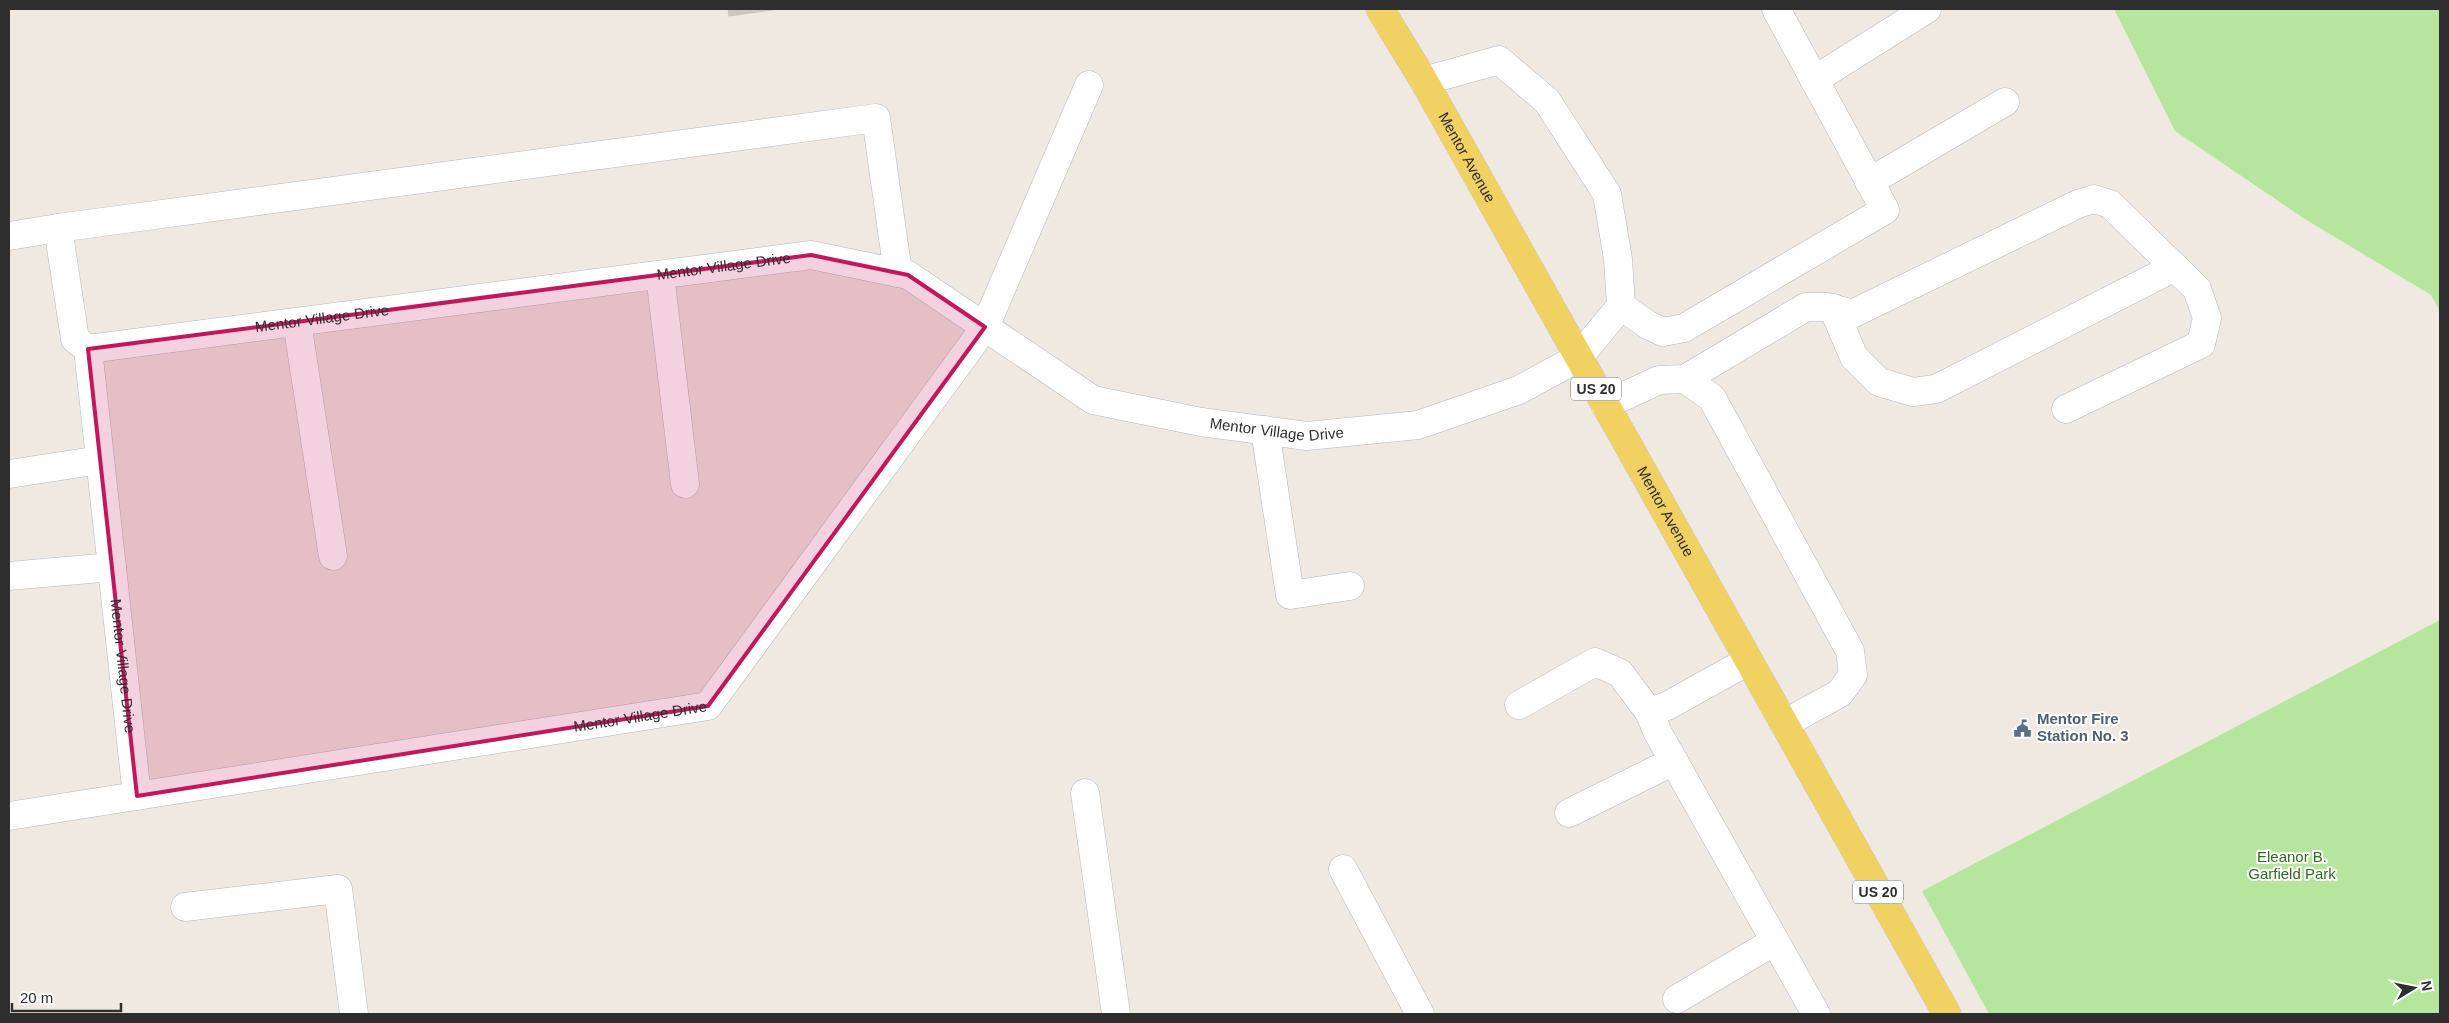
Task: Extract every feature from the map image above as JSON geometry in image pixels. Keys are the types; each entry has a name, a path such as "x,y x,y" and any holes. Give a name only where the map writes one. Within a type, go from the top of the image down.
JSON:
{"main road":[{"name":"Mentor Avenue","path":"1380,9 1424,80 1947,1014"}],"street":[{"path":"1620,306 1648,325 1663,332 1684,328 1884,210 1776,9"},
{"path":"1814,80 1927,9"},
{"path":"1424,80 1499,60 1547,101 1607,194 1618,259 1620,306 1578,358"},
{"path":"985,327 1089,85"},
{"path":"1869,182 2005,102"},
{"path":"9,236 876,118 898,273"},
{"path":"1605,405 1659,380 1684,379 1806,307 1834,308 1852,314 2078,204 2094,199 2110,204 2197,289 2207,318 2201,344 2066,408"},
{"path":"58,228 75,340 88,350"},
{"name":"Mentor Village Drive","path":"138,796 88,350 811,255 908,275 1093,400 1201,422 1307,436 1418,425 1519,390 1578,358"},
{"path":"1834,308 1854,357 1879,382 1913,392 1936,389 2175,267"},
{"path":"660,275 685,484"},
{"path":"296,322 333,556"},
{"name":"Mentor Village Drive","path":"9,816 708,706 985,327"},
{"path":"1684,379 1712,398 1850,651 1854,675 1840,693 1784,724"},
{"path":"1265,430 1290,595 1350,586"},
{"path":"9,474 100,460"},
{"path":"9,576 112,568"},
{"path":"1649,712 1667,706 1748,661"},
{"path":"1518,705 1595,662 1620,672 1649,712 1674,761 1816,1014"},
{"path":"1569,814 1674,761"},
{"path":"1085,794 1116,1014"},
{"path":"1343,869 1420,1014"},
{"path":"185,907 338,889 349,1014"},
{"path":"1677,999 1775,941"}],"highlighted area":[{"path":"811,255 908,275 985,327 708,706 137,796 88,349"}],"green space":[{"path":"2114,9 2440,9 2440,311 2431,295 2305,219 2175,131"},
{"name":"Eleanor B. Garfield Park","path":"2440,620 2440,1014 1989,1014 1922,891"}],"building":[{"path":"728,9 779,9 729,16"}],"place":[{"name":"Mentor Fire Station No. 3","path":"2023,728"}]}
